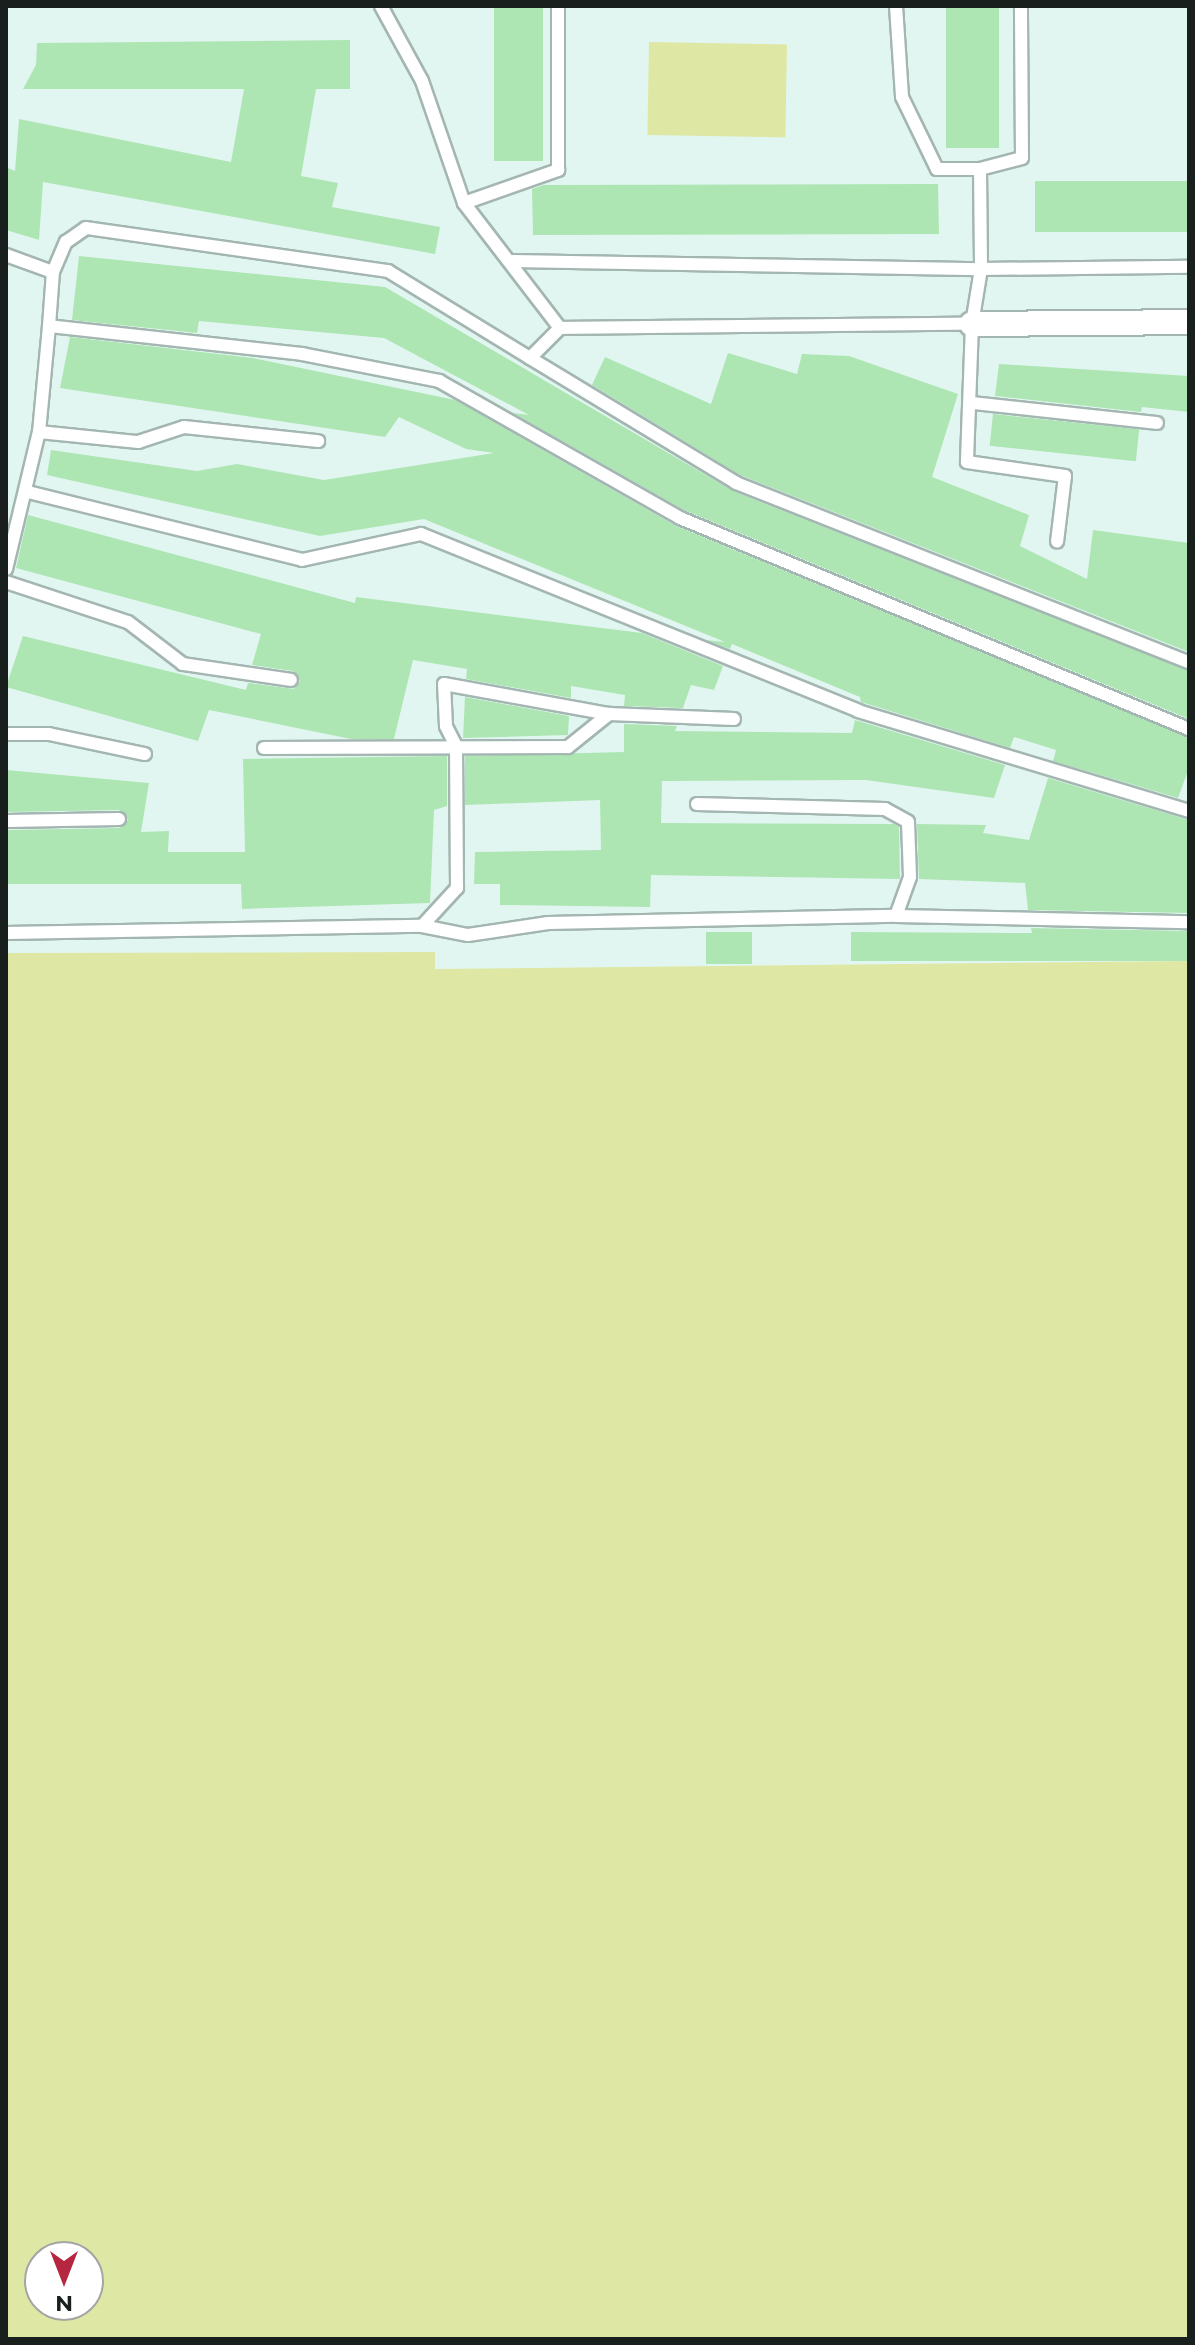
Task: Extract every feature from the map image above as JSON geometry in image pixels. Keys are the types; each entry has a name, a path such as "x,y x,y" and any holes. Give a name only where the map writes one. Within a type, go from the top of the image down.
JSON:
{"street":[{"path":"972,324 1189,322"}],"lane":[{"path":"381,6 422,81 464,203 513,261 560,328"},
{"path":"464,203 558,170 558,6"},
{"path":"896,6 902,97 937,169 980,169 1022,158 1021,6"},
{"path":"980,169 981,269 972,324 973,403 967,462 1065,476 1057,542"},
{"path":"6,569 28,492 39,432 53,272 66,242 86,228 388,271 736,483 1189,662"},
{"path":"6,255 53,272"},
{"path":"513,261 981,269 1189,267"},
{"path":"530,358 560,328 972,324"},
{"path":"49,326 302,354 439,381 680,518 1189,729"},
{"path":"973,403 1157,423"},
{"path":"39,432 138,442 184,427 318,441"},
{"path":"28,492 302,560 421,534 858,711 1189,811"},
{"path":"6,582 128,622 183,664 291,680"},
{"path":"422,926 457,888 456,746 446,726 444,684 609,714 734,719"},
{"path":"264,748 568,747 609,714"},
{"path":"6,734 49,734 145,754"},
{"path":"697,804 885,809 908,822 910,877 896,916"},
{"path":"6,821 119,819"},
{"path":"6,933 422,926 468,935 548,923 896,916 1189,922"}],"green space":[{"path":"649,42 787,44 785,137 647,135"},
{"path":"435,952 435,969 1189,961 1189,2339 6,2339 6,953"}],"building":[{"path":"494,6 543,6 543,161 494,161"},
{"path":"946,6 999,6 999,148 946,148"},
{"path":"350,40 350,89 316,89 301,176 338,183 332,207 440,227 435,254 43,182 39,240 6,230 6,167 15,171 19,119 231,162 244,89 23,89 36,65 37,43"},
{"path":"1035,181 1189,181 1189,232 1035,232"},
{"path":"938,184 939,234 533,235 532,189 544,185"},
{"path":"79,256 385,287 733,491 1189,671 1189,719 684,510 513,413 529,415 384,338 199,321 197,333 72,320"},
{"path":"70,337 253,358 455,400 676,526 1189,738 1189,768 1178,798 1053,761 1056,750 1014,737 1010,748 861,702 860,697 732,644 730,649 706,640 725,642 424,519 320,536 47,475 51,450 197,471 237,464 324,480 494,453 466,449 399,417 385,437 60,388"},
{"path":"728,353 797,374 802,354 849,356 958,394 932,477 1029,515 1020,546 1087,579 1093,530 1189,543 1189,652 740,475 592,385 605,357 711,404"},
{"path":"999,364 1189,376 1189,412 1142,407 1141,412 995,396"},
{"path":"993,414 1139,429 1136,461 990,446"},
{"path":"28,515 355,603 356,597 642,633 723,666 714,690 691,685 683,708 624,706 625,695 571,686 571,698 466,679 467,669 413,660 394,739 351,739 209,710 198,741 6,687 23,636 246,690 248,683 294,689 300,681 293,671 252,665 261,634 16,568"},
{"path":"465,697 569,716 568,735 463,738"},
{"path":"855,720 1005,765 994,798 866,780 662,781 661,823 894,824 899,827 900,879 651,875 650,907 500,905 500,884 474,884 475,852 601,850 600,800 465,805 465,756 624,752 624,724 677,726 675,731 852,733"},
{"path":"447,756 447,806 434,810 430,903 242,909 241,884 6,884 6,830 119,828 128,820 119,810 6,812 6,770 149,783 141,832 169,831 168,852 245,852 243,759"},
{"path":"1048,778 1189,820 1189,913 1028,910 1025,883 919,879 917,824 986,825 983,833 1029,840"},
{"path":"1031,928 1189,931 1189,961 851,961 851,932 1032,933"},
{"path":"706,932 752,932 752,964 706,964"}]}
